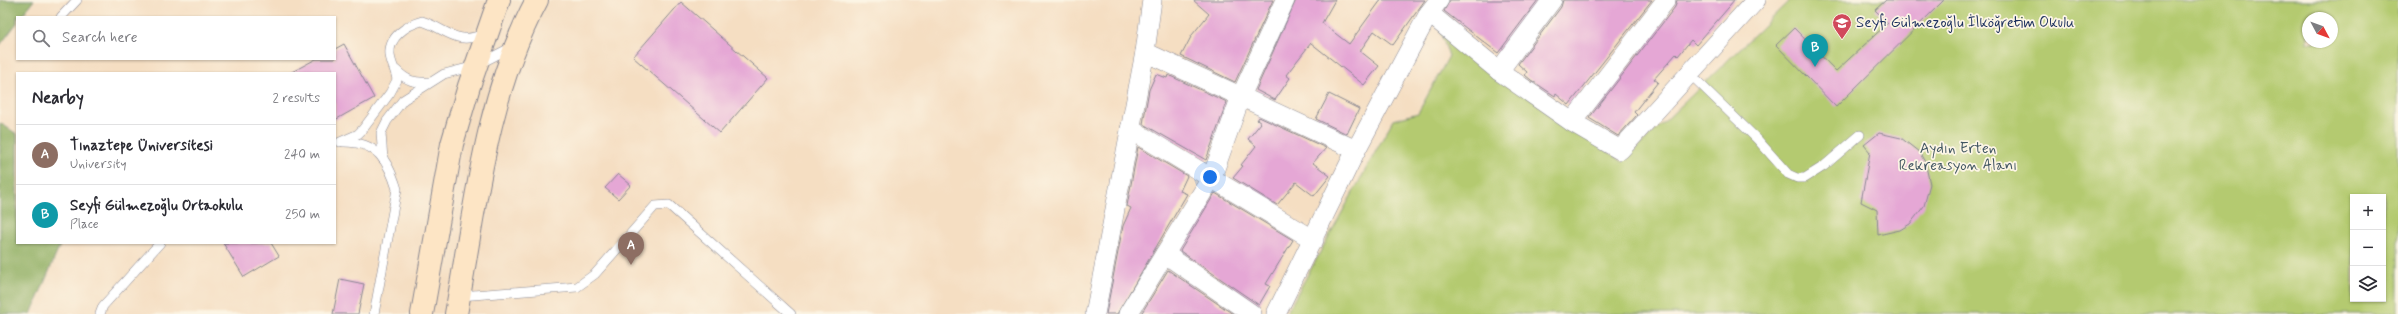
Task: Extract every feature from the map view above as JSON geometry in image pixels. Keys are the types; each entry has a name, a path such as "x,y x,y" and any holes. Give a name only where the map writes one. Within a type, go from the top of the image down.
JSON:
{"main road":[{"path":"422,314 452,144 475,66 499,0"},
{"path":"458,305 488,139 517,44 526,21 537,0"}],"street":[{"path":"1095,314 1145,52 1152,0"},
{"path":"1128,314 1212,177 1241,96 1285,0"},
{"path":"1499,71 1552,0"},
{"path":"1572,122 1666,0"},
{"path":"1276,314 1314,240 1356,150 1434,6 1499,71 1572,122 1620,150 1756,0"},
{"path":"1145,52 1356,150"},
{"path":"1130,129 1212,177 1314,240"},
{"path":"1165,254 1252,314"}],"lane":[{"path":"62,16 77,0"},
{"path":"337,143 358,134 390,93 397,80 396,70 390,55 392,45 403,28 422,21 456,38 468,39 488,31"},
{"path":"383,160 381,133 387,121 403,100 429,82 444,74 475,66 517,44"},
{"path":"396,70 403,77 414,83 429,82"},
{"path":"1689,73 1757,140 1788,174 1797,178 1806,178 1824,166 1860,135"},
{"path":"337,143 366,144 375,150 393,176 397,189 397,198 374,314"},
{"path":"458,305 577,287 595,274 656,206 669,205 791,314"},
{"path":"100,314 103,306 159,244"}],"green space":[{"path":"0,0 34,0 22,16 16,16 16,24 0,45"},
{"name":"Aydın Erten Rekreasyon Alanı","path":"1790,0 2398,0 2398,314 1286,314 1393,120 1418,113 1449,56 1440,31 1623,162"},
{"path":"0,123 16,133 16,244 61,244 31,314 0,314"}],"building":[{"path":"1193,0 1273,0 1235,82 1181,56 1192,35 1209,14"},
{"path":"1296,0 1335,0 1322,23 1349,44 1381,0 1425,0 1393,45 1374,31 1360,51 1379,66 1364,85 1311,43 1286,75 1290,78 1275,100 1256,90"},
{"path":"1450,0 1538,0 1498,53 1444,11"},
{"path":"1563,0 1652,0 1569,105 1556,94 1555,96 1531,80 1525,75 1527,72 1518,64 1561,7"},
{"path":"1677,0 1735,0 1696,45 1691,40 1678,56 1676,54 1654,79 1658,82 1634,112 1637,115 1618,136 1589,118 1675,7"},
{"path":"1886,0 1944,0 1836,107 1776,45 1794,28 1836,71 1888,23 1875,10"},
{"path":"681,2 768,78 720,133 633,57"},
{"path":"344,44 374,98 336,119 336,72 292,72 314,60 336,60 336,48"},
{"path":"1156,74 1167,78 1168,75 1227,102 1206,160 1143,124 1149,90"},
{"path":"1329,94 1359,109 1347,134 1316,119"},
{"path":"1259,117 1326,148 1313,163 1330,176 1314,196 1296,182 1277,205 1233,178 1256,146 1248,139 1261,123 1257,120"},
{"path":"1879,133 1901,138 1919,152 1925,162 1930,184 1924,206 1910,224 1900,230 1878,235 1877,210 1861,202 1870,152 1864,145"},
{"path":"1138,147 1187,176 1180,191 1187,194 1117,314 1106,314 1123,226 1131,208 1127,206"},
{"path":"618,174 631,185 618,199 605,188"},
{"path":"1215,193 1293,240 1266,284 1270,286 1259,305 1180,251"},
{"path":"224,244 272,244 279,256 244,277"},
{"path":"1168,270 1233,314 1141,314"},
{"path":"340,279 364,284 358,314 333,314"}],"place":[{"name":"Seyfi Gülmezoğlu İlköğretim Okulu","path":"1842,40"},
{"name":"Seyfi Gülmezoğlu Ortaokulu","path":"1815,67"},
{"name":"Tınaztepe Üniversitesi","path":"631,265"}]}
